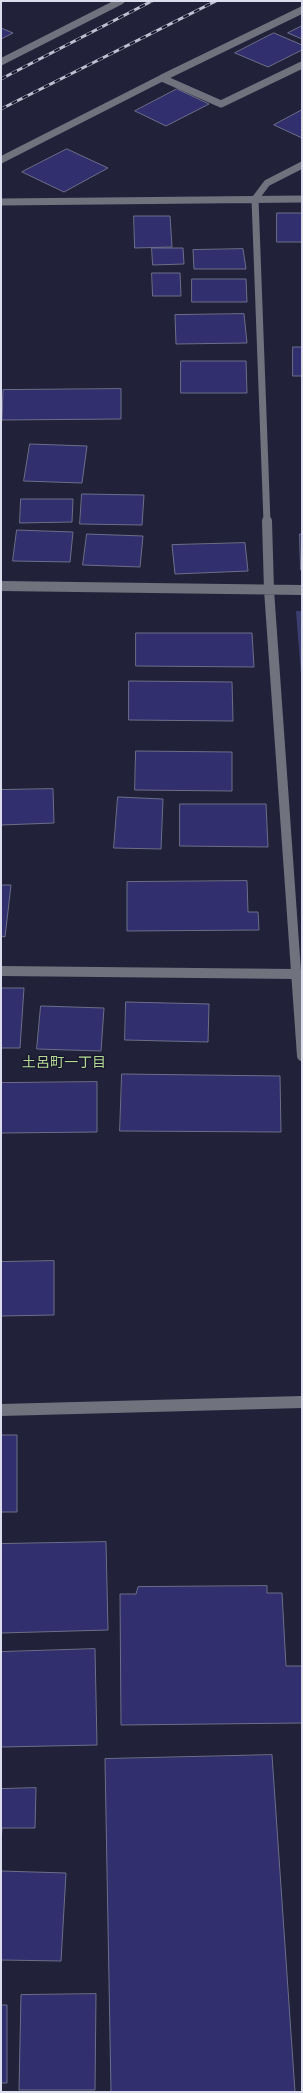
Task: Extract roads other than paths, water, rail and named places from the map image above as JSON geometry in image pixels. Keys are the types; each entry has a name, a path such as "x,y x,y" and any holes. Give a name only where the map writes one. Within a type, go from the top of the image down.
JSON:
{"street":[{"path":"1,62 121,1"},
{"path":"1,160 162,78 302,10"},
{"path":"162,78 222,104 302,65"},
{"path":"302,165 267,183 255,199 269,590 302,1056"},
{"path":"1,202 302,199"},
{"path":"1,586 302,590"},
{"path":"1,971 295,974"},
{"path":"1,1410 302,1402"}],"railway":[{"path":"1,79 152,1"},
{"path":"1,109 216,1"}],"district":[{"name":"土呂町一丁目","path":"64,1063"}]}
